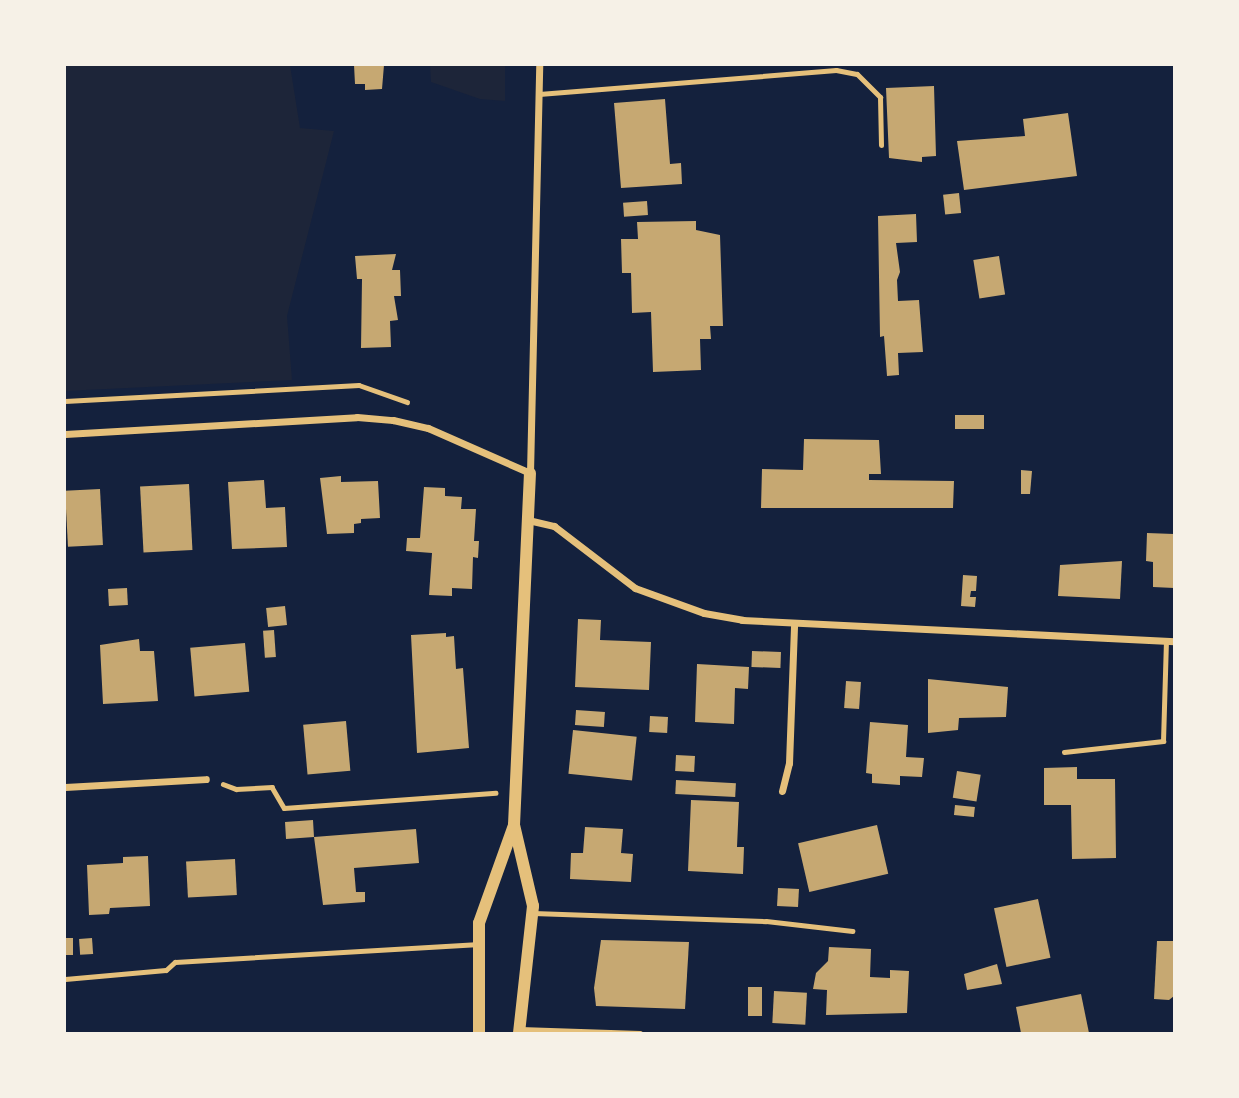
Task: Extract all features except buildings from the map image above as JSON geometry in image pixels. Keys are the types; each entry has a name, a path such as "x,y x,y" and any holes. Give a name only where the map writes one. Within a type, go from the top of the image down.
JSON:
{"street":[{"path":"479,1033 479,944 484,901 514,825 517,791 530,473 539,65"},
{"path":"65,433 357,417 393,420 428,428 530,473"},
{"path":"528,520 554,526 635,588 704,612 794,624 1170,641"},
{"path":"782,791 789,763 794,624"},
{"path":"65,787 206,779"},
{"path":"514,825 533,913 519,1031"}],"lane":[{"path":"539,94 836,70 857,74 880,97 881,145"},
{"path":"1064,752 1163,741 1170,641"},
{"path":"533,913 766,921 852,930"},
{"path":"65,979 166,970 175,962 479,944"},
{"path":"519,1031 640,1033"}],"path":[{"path":"65,401 359,385 416,404"},
{"path":"206,779 236,789 272,787 285,808 517,791"}],"shaded area":[{"path":"65,65 290,65 300,128 334,131 287,316 292,380 65,391"},
{"path":"430,65 505,65 505,101 480,99 431,82"}]}
